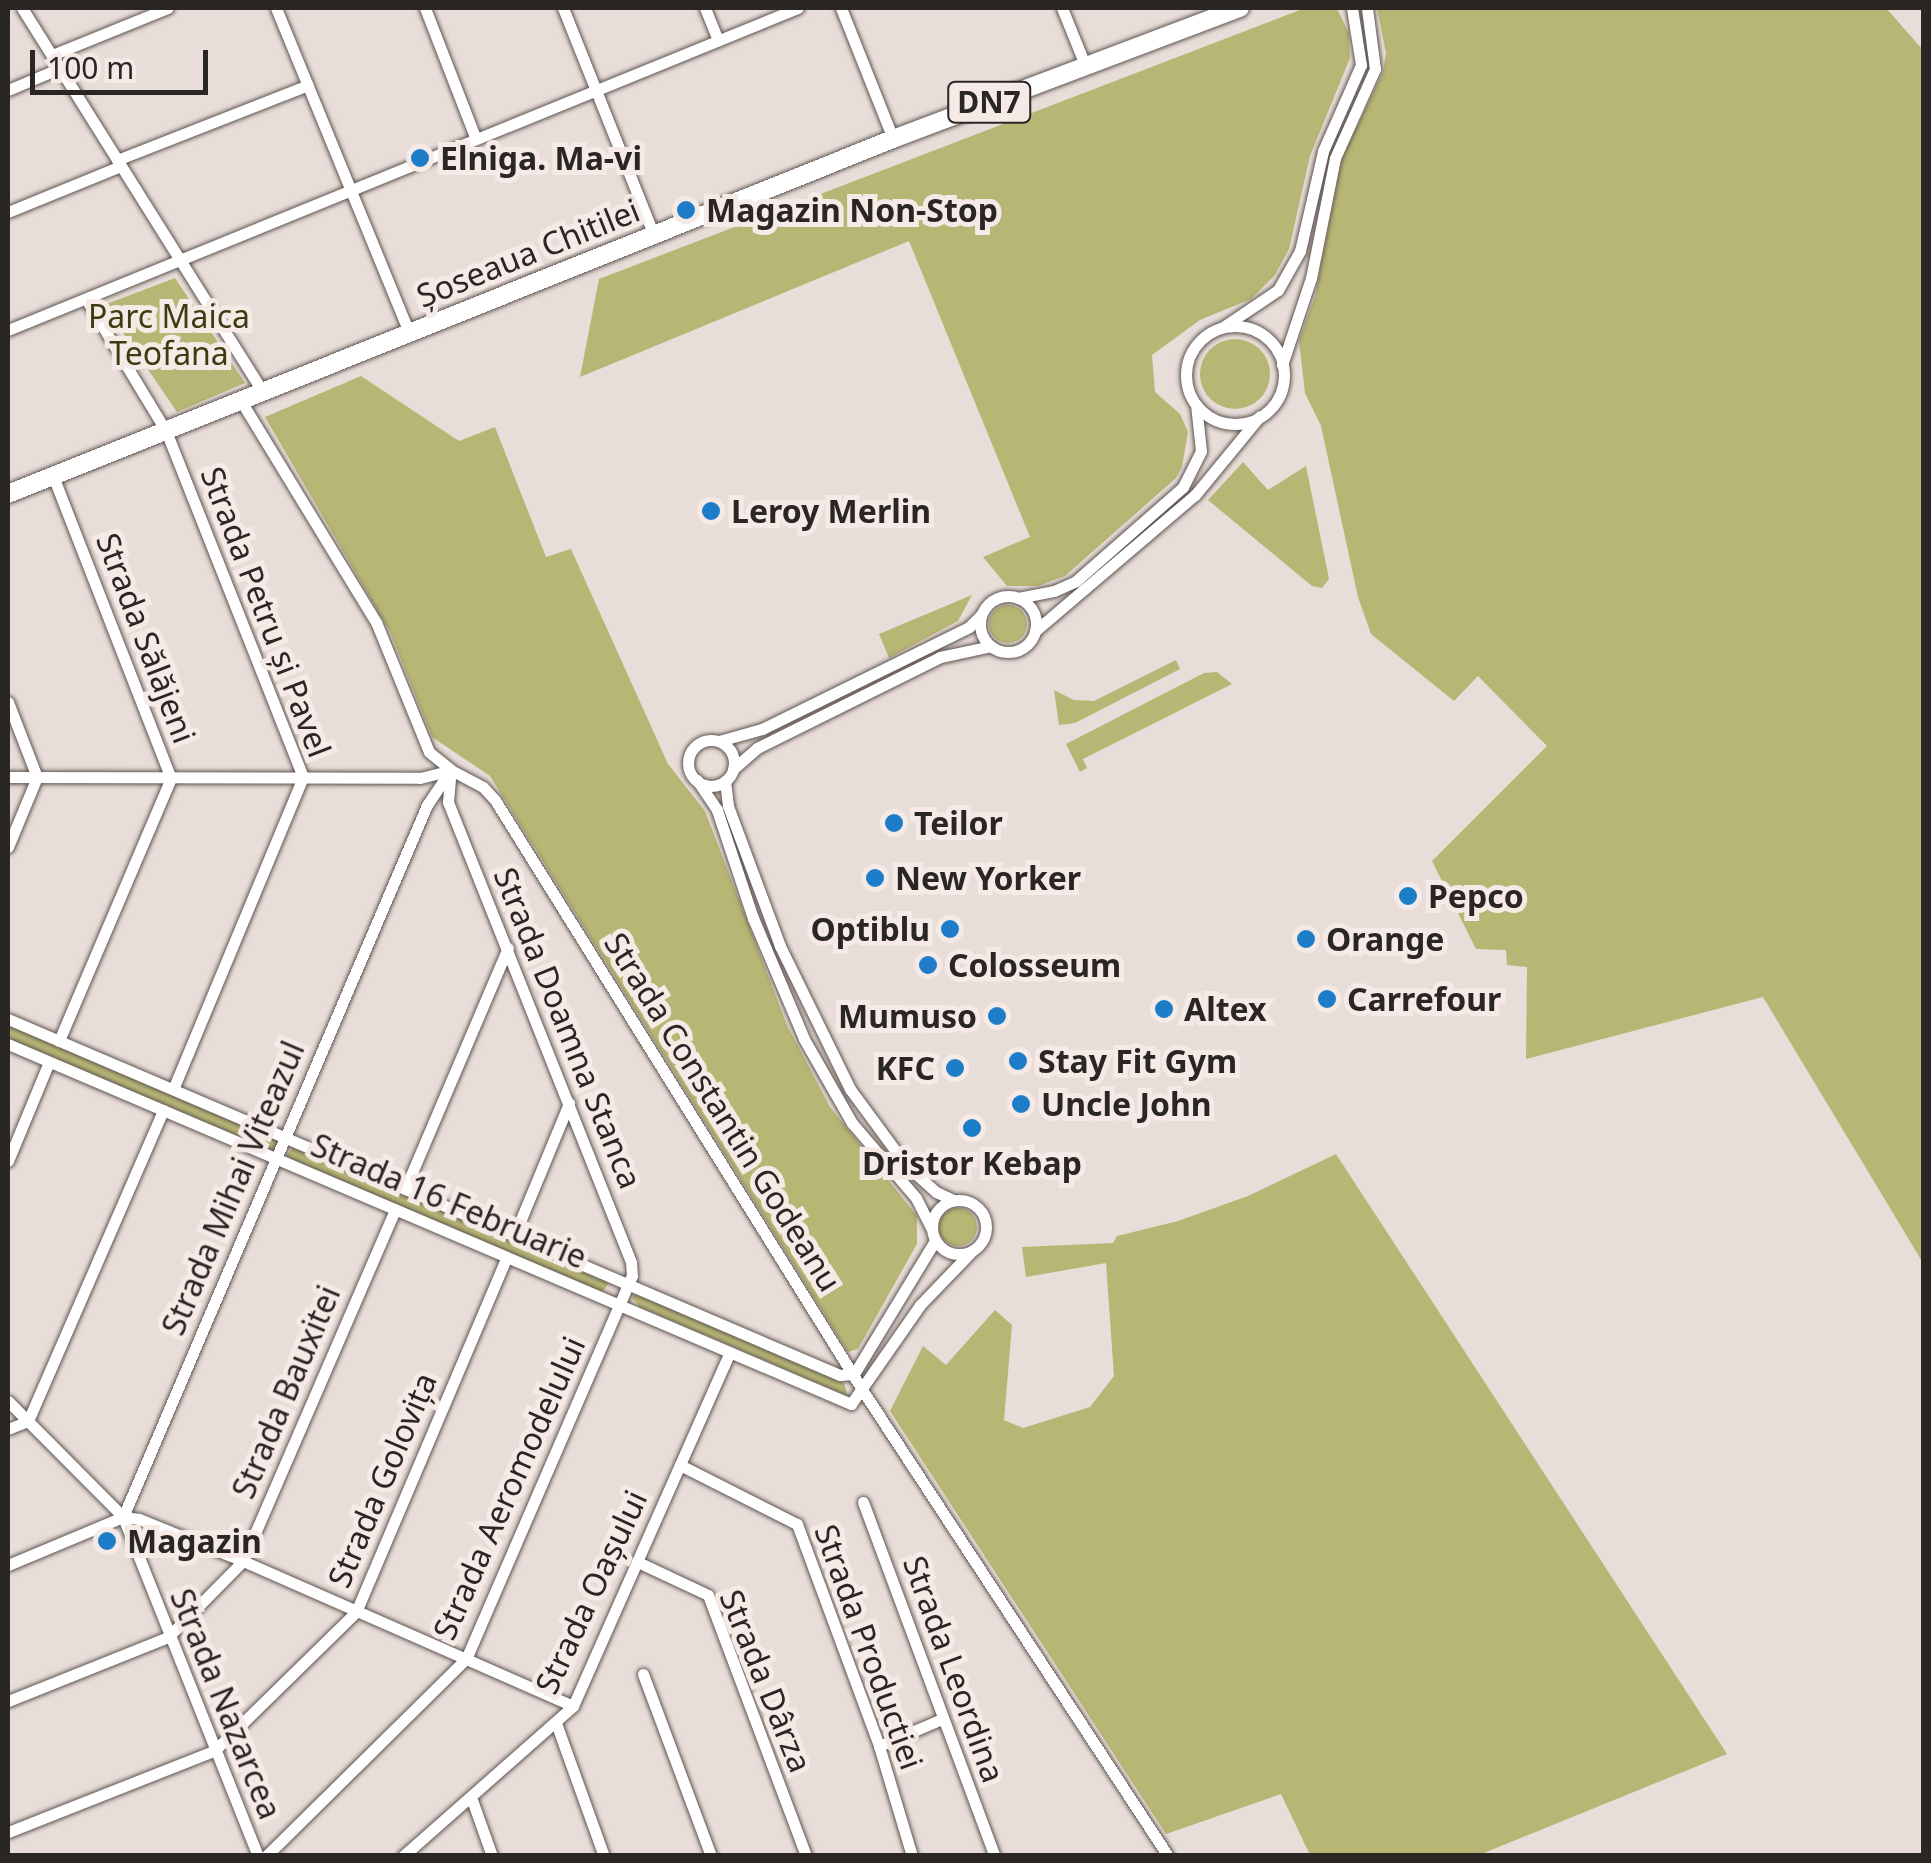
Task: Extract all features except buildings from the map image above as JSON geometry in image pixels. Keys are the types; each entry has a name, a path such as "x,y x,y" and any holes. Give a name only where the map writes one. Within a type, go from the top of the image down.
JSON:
{"main road":[{"name":"Șoseaua Chitilei","path":"8,494 893,139 1240,8"}],"street":[{"path":"22,8 262,392"},
{"path":"52,55 168,8"},
{"path":"276,8 409,332"},
{"path":"425,8 476,137"},
{"path":"564,8 654,235"},
{"path":"705,8 718,40"},
{"path":"8,330 798,8"},
{"path":"841,8 893,139"},
{"path":"1062,8 1085,65"},
{"path":"697,780 711,786 725,781 757,748 940,657 992,646 1015,651 1026,645 1035,631 1195,496 1277,398 1282,365 1311,278 1335,158 1375,70 1368,8"},
{"path":"1260,416 1232,424 1218,421 1196,404 1188,390 1188,358 1208,333 1262,304 1294,266 1326,141 1360,65 1352,9"},
{"path":"8,90 60,68"},
{"path":"8,212 308,86"},
{"name":"Strada Petru și Pavel","path":"86,299 166,431 303,777 173,1089"},
{"path":"1222,327 1248,328 1260,333 1278,352 1282,365"},
{"name":"Strada Constantin Godeanu","path":"241,401 376,622 430,752 450,770 484,787 495,800 863,1391 1168,1856"},
{"path":"972,1252 955,1255 933,1234 916,1198 852,1123 804,1039 753,918 717,810 689,767 691,752 703,741 719,741 762,729 968,627 999,597 1018,598 1054,591 1076,581 1183,487 1201,451 1196,404"},
{"name":"Strada Sălăjeni","path":"53,476 171,778 58,1041"},
{"path":"1018,598 1031,608 1035,631"},
{"path":"981,615 982,632 992,646"},
{"path":"8,702 37,777 8,847"},
{"path":"719,741 733,755 734,769"},
{"path":"8,777 420,778 450,770"},
{"name":"Strada Doamna Stanca","path":"450,770 448,802 631,1262 629,1284"},
{"name":"Strada Mihai Viteazul","path":"122,1518 427,805 450,770"},
{"path":"725,781 728,806 780,946 850,1090 906,1166 936,1192 974,1205 984,1216 984,1237 920,1305 863,1391"},
{"path":"405,1189 508,948"},
{"name":"Strada 16 Februarie","path":"8,1019 840,1375 854,1374"},
{"name":"Strada 16 Februarie","path":"8,1044 851,1404 863,1391"},
{"path":"8,1162 49,1062"},
{"path":"514,1236 569,1103"},
{"path":"8,1429 28,1421 163,1110"},
{"path":"854,1374 933,1234 935,1213 953,1200"},
{"name":"Strada Bauxitei","path":"8,1702 168,1637 243,1560 395,1209"},
{"name":"Strada Golovița","path":"8,1832 214,1751 356,1612 506,1258"},
{"path":"620,1305 629,1284"},
{"name":"Strada Aeromodelului","path":"266,1856 466,1659 620,1305"},
{"name":"Strada Oașului","path":"404,1856 573,1706 730,1352"},
{"path":"8,1400 122,1518"},
{"name":"Strada Productiei","path":"680,1465 796,1524 880,1746 912,1856"},
{"name":"Strada Leordina","path":"863,1502 994,1856"},
{"path":"8,1564 122,1518 139,1519 243,1560 573,1706"},
{"name":"Strada Nazarcea","path":"122,1518 258,1856"},
{"name":"Strada Dârza","path":"638,1562 708,1595 806,1856"},
{"path":"643,1674 711,1856"},
{"path":"880,1746 942,1719"},
{"path":"556,1723 604,1856"},
{"path":"471,1797 492,1856"}],"green space":[{"path":"1305,8 1337,8 1349,34 1350,58 1310,156 1289,249 1275,275 1251,299 1200,320 1152,355 1155,392 1180,414 1188,432 1182,467 1176,478 1065,576 1038,586 1007,586 983,557 1030,537 909,241 580,377 599,279"},
{"path":"1377,8 1886,8 1923,50 1923,1263 1763,997 1526,1059 1527,967 1507,965 1506,950 1476,949 1432,861 1547,746 1478,676 1454,701 1371,634 1358,597 1321,426 1305,393 1299,341 1315,296 1342,158 1383,72 1386,53"},
{"name":"Parc Maica Teofana","path":"175,278 245,383 177,412 104,305"},
{"path":"1235,339 1260,349 1270,374 1260,399 1235,409 1210,399 1200,374 1210,349"},
{"path":"361,376 459,441 495,427 546,557 571,549 668,764 705,811 787,1025 830,1107 917,1216 917,1244 858,1349 848,1352 490,776 432,737 390,632 265,417"},
{"path":"1243,462 1268,490 1306,466 1329,579 1322,588 1312,586 1208,500"},
{"path":"972,595 958,621 889,658 879,634"},
{"path":"1008,605 1021,611 1027,624 1021,637 1008,643 995,637 989,624 995,611"},
{"path":"1176,660 1180,669 1075,723 1059,725 1054,690 1074,700 1094,701"},
{"path":"1217,672 1232,684 1083,759 1087,768 1080,772 1066,744 1204,673"},
{"path":"8,1021 280,1136 273,1151 8,1038"},
{"path":"293,1147 604,1278 608,1284 602,1293 293,1161 287,1155"},
{"path":"1336,1154 1727,1754 1479,1855 1310,1855 1281,1794 1166,1834 890,1411 923,1346 946,1365 995,1310 1012,1325 1004,1420 1023,1428 1090,1407 1114,1376 1106,1263 1026,1277 1022,1247 1113,1243 1117,1236 1178,1221 1248,1196"},
{"path":"958,1208 971,1214 977,1227 971,1240 958,1246 945,1240 939,1227 945,1214"},
{"path":"636,1293 844,1383 848,1396 640,1307 632,1298"}],"place":[{"name":"Elniga. Ma-vi","path":"420,158"},
{"name":"Magazin Non-Stop","path":"686,210"},
{"name":"Leroy Merlin","path":"711,511"},
{"name":"Teilor","path":"894,823"},
{"name":"New Yorker","path":"875,878"},
{"name":"Pepco","path":"1408,896"},
{"name":"Optiblu","path":"950,929"},
{"name":"Orange","path":"1306,939"},
{"name":"Colosseum","path":"928,965"},
{"name":"Carrefour","path":"1327,999"},
{"name":"Altex","path":"1164,1009"},
{"name":"Mumuso","path":"997,1016"},
{"name":"Stay Fit Gym","path":"1018,1061"},
{"name":"KFC","path":"955,1068"},
{"name":"Uncle John","path":"1021,1104"},
{"name":"Dristor Kebap","path":"972,1128"},
{"name":"Magazin","path":"107,1541"}]}
